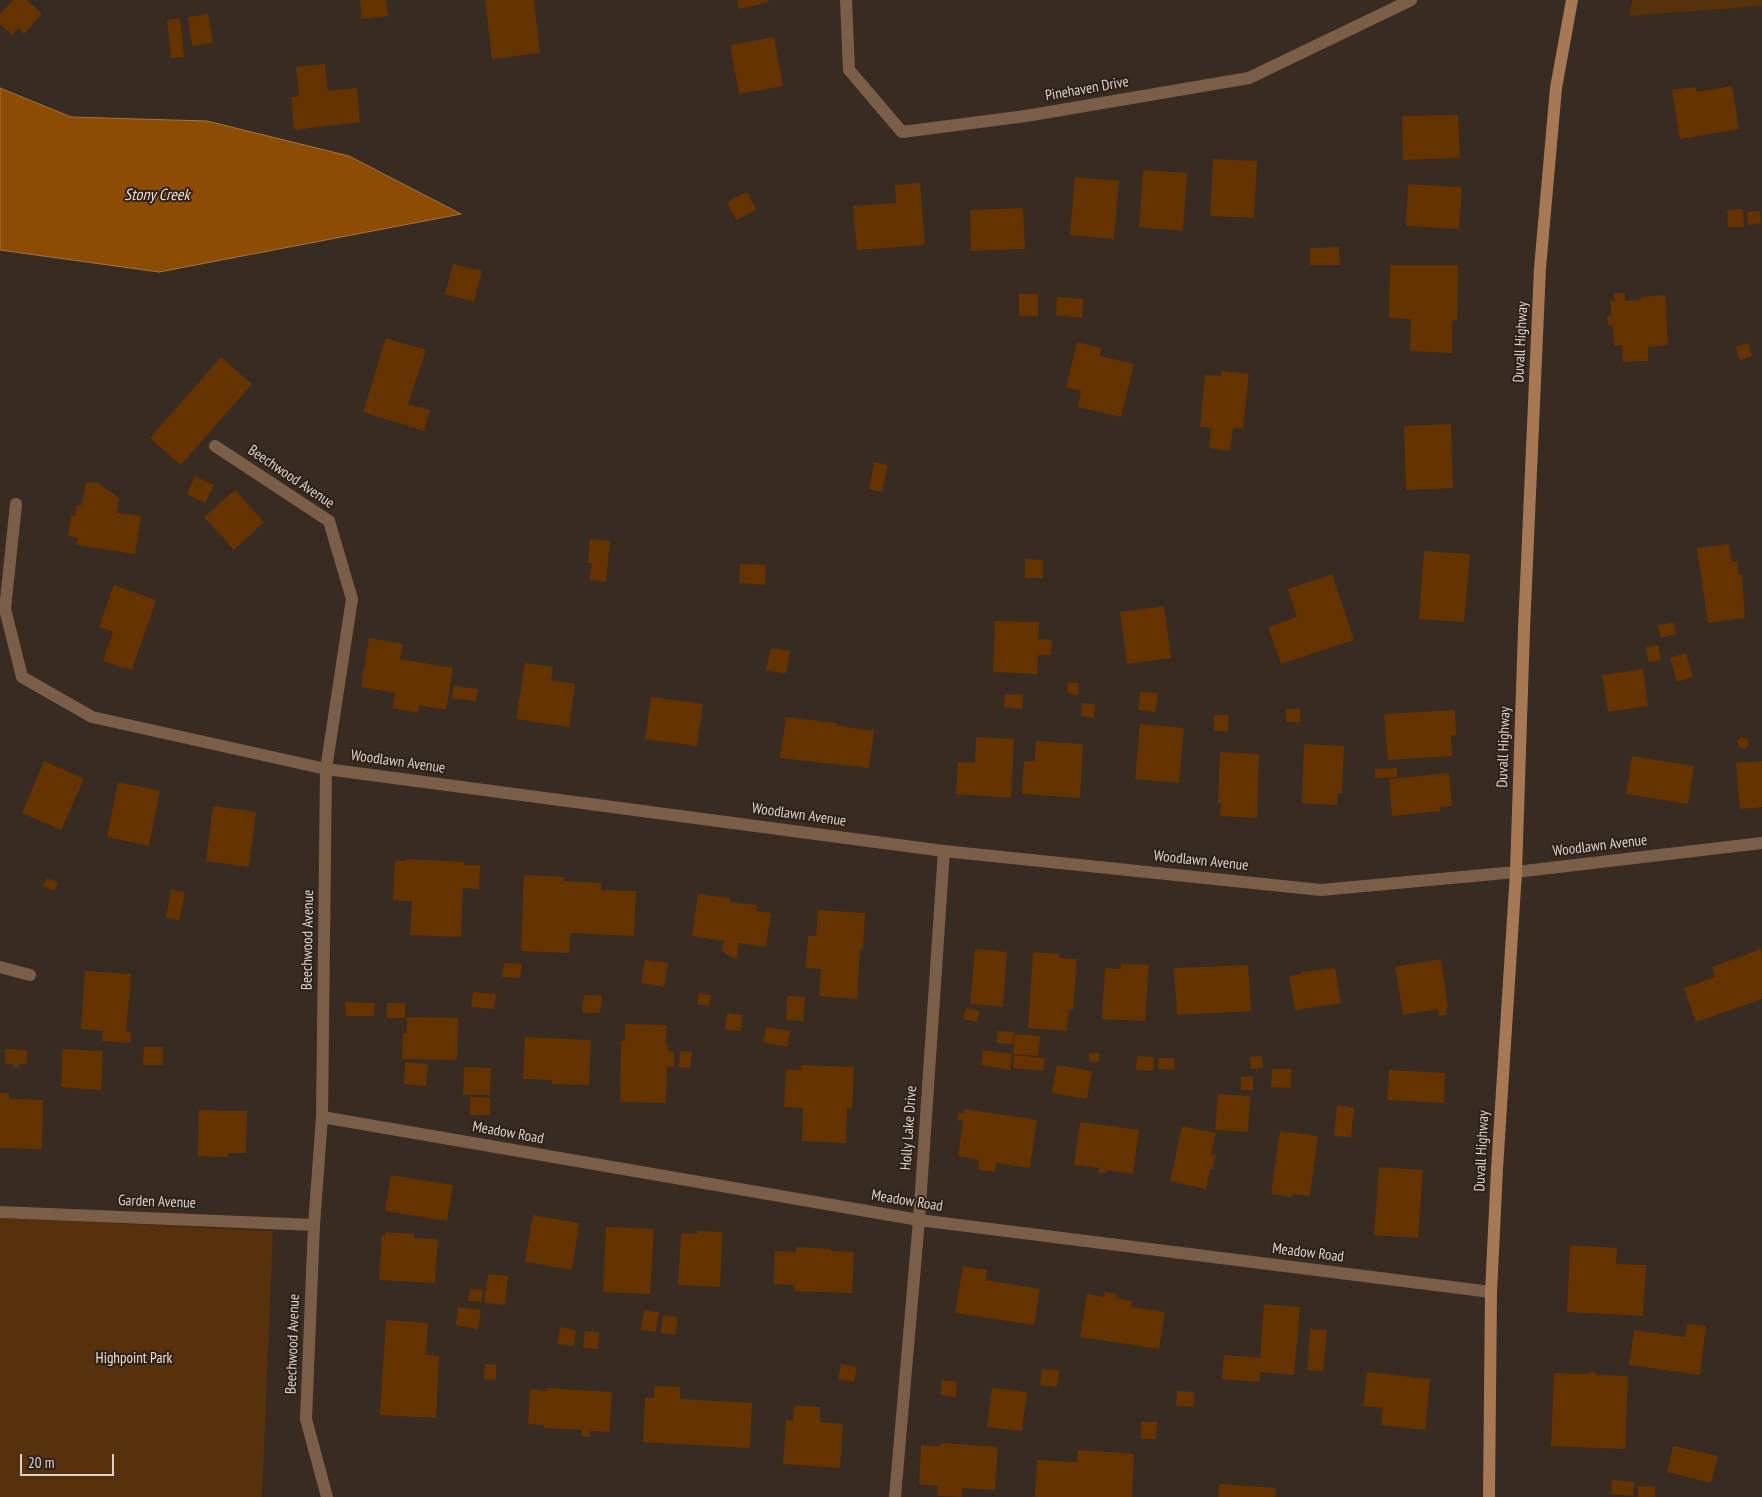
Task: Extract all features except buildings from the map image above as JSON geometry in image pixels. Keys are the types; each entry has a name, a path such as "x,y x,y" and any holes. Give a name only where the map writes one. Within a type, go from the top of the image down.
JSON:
{"street":[{"name":"Pinehaven Drive","path":"846,0 849,70 902,132 1026,116 1249,78 1411,0"},
{"name":"Duvall Highway","path":"1489,1497 1491,1292 1516,872 1524,629 1540,268 1556,88 1572,0"},
{"name":"Beechwood Avenue","path":"215,446 329,521 352,599 326,769 322,1117 314,1224 306,1420 327,1497"},
{"name":"Woodlawn Avenue","path":"16,504 5,609 22,677 92,717 326,769 944,851 1321,890 1516,872 1762,843"},
{"name":"Holly Lake Drive","path":"895,1497 919,1220 944,851"},
{"path":"0,967 30,975"},
{"name":"Meadow Road","path":"322,1117 919,1220 1491,1292"},
{"name":"Garden Avenue","path":"0,1212 314,1224"}],"green space":[{"path":"1632,0 1762,0 1762,6 1629,16"},
{"name":"Highpoint Park","path":"0,1218 273,1231 262,1497 0,1497"}],"water":[{"name":"Stony Creek","path":"0,88 71,117 207,121 349,156 461,214 159,272 0,250"}]}
